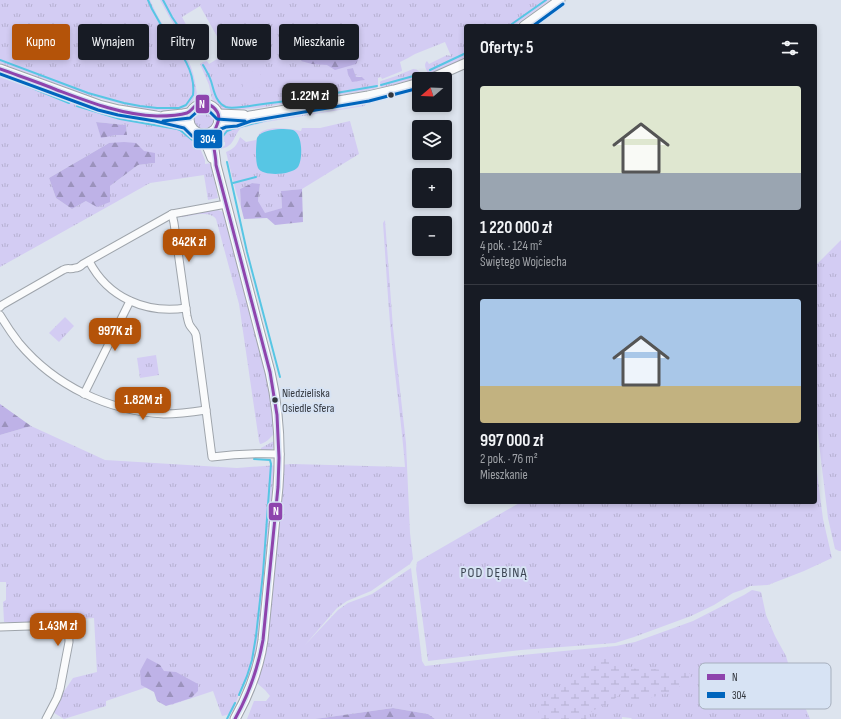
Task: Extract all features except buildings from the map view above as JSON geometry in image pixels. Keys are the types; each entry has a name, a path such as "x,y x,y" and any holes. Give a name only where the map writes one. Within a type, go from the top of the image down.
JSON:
{"street":[{"path":"527,24 560,0"},
{"path":"446,72 464,64"},
{"path":"0,68 99,105 186,123 195,132 201,134 207,134 225,122 250,116 368,96 412,85"},
{"path":"189,125 189,113 196,106 208,104 212,106 218,114 219,121 213,140 216,165 272,384 278,420 280,454 278,487 261,653 252,685 235,719"},
{"path":"156,116 189,113"},
{"path":"218,114 250,116"},
{"path":"201,134 216,165"},
{"path":"0,307 62,270 76,268 172,214 226,204"},
{"path":"172,214 186,308 189,323 196,335 212,457 235,454 280,454"},
{"path":"89,261 95,272 103,281 113,290 130,301 150,308 170,310 186,308"},
{"path":"84,394 130,301"},
{"path":"0,315 13,336 33,358 50,373 84,394 116,406 140,411 165,414 206,410"},
{"path":"0,627 60,625 65,627 68,631 69,642 60,689 46,719"}],"green space":[{"path":"0,0 150,0 162,24 157,24 157,60 187,60 194,77 197,95 194,97 193,101 180,110 168,111 140,109 87,95 0,63"},
{"path":"160,0 550,0 517,24 464,24 464,58 433,72 428,72 425,67 427,61 429,64 447,55 451,56 445,42 415,54 400,62 402,71 382,79 381,77 378,78 378,87 374,89 258,108 226,110 222,109 212,99 209,85 200,64 207,61 209,64 217,59 271,60 271,24 217,24 217,36 200,6 182,17 186,24 174,24","holes":["353,68 356,77 361,77 364,80 357,81 347,69"]},
{"path":"358,60 356,64 335,70 327,65 312,64 301,61"},
{"path":"353,68 356,77 362,77 365,80 352,82 347,69"},
{"path":"413,69 419,72 412,72 412,79 382,88 380,86 381,81"},
{"path":"260,71 262,87 243,89 241,73"},
{"path":"0,73 94,107 188,128 193,134 200,138 205,145 200,148 205,164 211,163 218,198 208,200 204,175 150,183 0,267","holes":["96,122 126,125 127,135 101,137","109,143 135,143 155,163 138,165 110,186 110,202 86,201 72,209 56,198 49,178"]},
{"path":"363,100 366,104 364,106 266,122 241,128 226,148 221,149 225,145 225,142 218,143 218,136 220,132 224,128 231,126 230,123"},
{"path":"204,108 212,111 215,119 212,127 204,130 196,127 193,119 196,111"},
{"path":"350,121 359,154 302,189 281,191 282,208 264,214 258,201 260,185 252,183 240,189 241,207 226,152 235,146 240,137 246,142 256,140 259,134 267,129 279,128 301,131 302,128 320,128"},
{"path":"96,122 126,125 127,135 116,135 101,138"},
{"path":"109,143 136,143 144,151 155,153 155,163 138,165 110,186 110,202 97,207 86,201 72,209 56,198 49,178"},
{"path":"252,183 260,184 258,201 265,213 282,208 281,191 302,189 303,222 275,225 267,218 244,219 241,207 240,189"},
{"path":"218,210 223,212 268,384 274,434 260,444 239,304 216,219 213,216 205,214 182,217 182,214"},
{"path":"385,220 393,328 406,443 410,533 413,559 410,564 371,591 347,601 337,608 305,645 338,610 348,603 372,594 411,568 422,661 425,666 616,646 635,642 693,621 752,590 761,592 766,615 788,663 699,663 699,709 806,709 810,719 632,719 622,717 622,719 435,719 428,714 393,708 315,719 247,719 254,701 266,701 270,696 249,676 241,688 233,711 222,716 213,691 171,705 162,682 106,701 106,706 64,719 51,711 73,678 97,672 94,618 18,624 4,622 3,602 6,600 6,582 0,582 0,435 31,426 105,460 237,468 292,464 405,467 389,315 383,223"},
{"path":"841,240 841,551 835,549 828,518 817,427 817,264"},
{"path":"65,317 74,326 59,342 49,333"},
{"path":"156,355 159,375 140,378 137,358"},
{"path":"0,404 31,426 0,435"},
{"path":"275,441 273,449 261,451 261,448"},
{"path":"817,472 823,519 832,558 768,585 750,586 733,593 714,605 691,616 615,643 521,650 428,661 416,569 417,562 518,504 817,504"},
{"path":"147,658 160,665 164,671 176,672 198,684 198,691 191,698 166,706 157,701 154,692 141,685 140,671"},
{"path":"608,658 620,666 637,669 688,672 691,675 688,680 674,690 656,696 632,699 620,694 611,702 592,711 586,719 542,719 539,717 538,708 544,699 594,661"},
{"path":"393,708 428,714 435,719 315,719"}],"water":[{"path":"281,129 293,130 299,136 301,147 300,164 295,170 290,172 271,174 261,171 258,168 256,161 257,138 264,132"}],"waterway":[{"path":"148,0 160,24"},
{"path":"163,0 177,24"},
{"path":"512,24 546,0"},
{"path":"430,70 464,54"},
{"path":"0,60 88,93 124,103 157,108 179,108 186,105 193,95 192,77 184,60"},
{"path":"203,65 217,99 222,105 228,108 287,101 377,86"},
{"path":"0,75 69,103"},
{"path":"381,85 412,76"},
{"path":"223,136 227,131 232,129 267,120 364,103"},
{"path":"77,106 120,119 177,129 197,142"},
{"path":"227,162 247,252 280,377"},
{"path":"233,183 256,177"},
{"path":"239,695 252,660 256,636 263,573 271,464 270,460 254,459"},
{"path":"227,719 235,703"}],"transit line":[{"name":"304","path":"536,24 563,4"},
{"name":"N","path":"0,69 69,95 131,113 157,116 176,115 188,113 194,107 204,104 213,107 217,111 219,119 213,138 216,165 270,372 277,415 279,458 278,487 263,640 252,681 245,700 235,719"},
{"name":"304","path":"0,74 98,110 184,128 192,136 198,139 215,137 221,129 237,126 251,121 369,101 412,90"},
{"name":"304","path":"163,121 190,118 199,110 204,109 209,111 217,119 245,121"}],"place":[{"name":"Niedzieliska Osiedle Sfera","path":"275,400"}],"district":[{"name":"POD DĘBINĄ","path":"494,572"}]}
